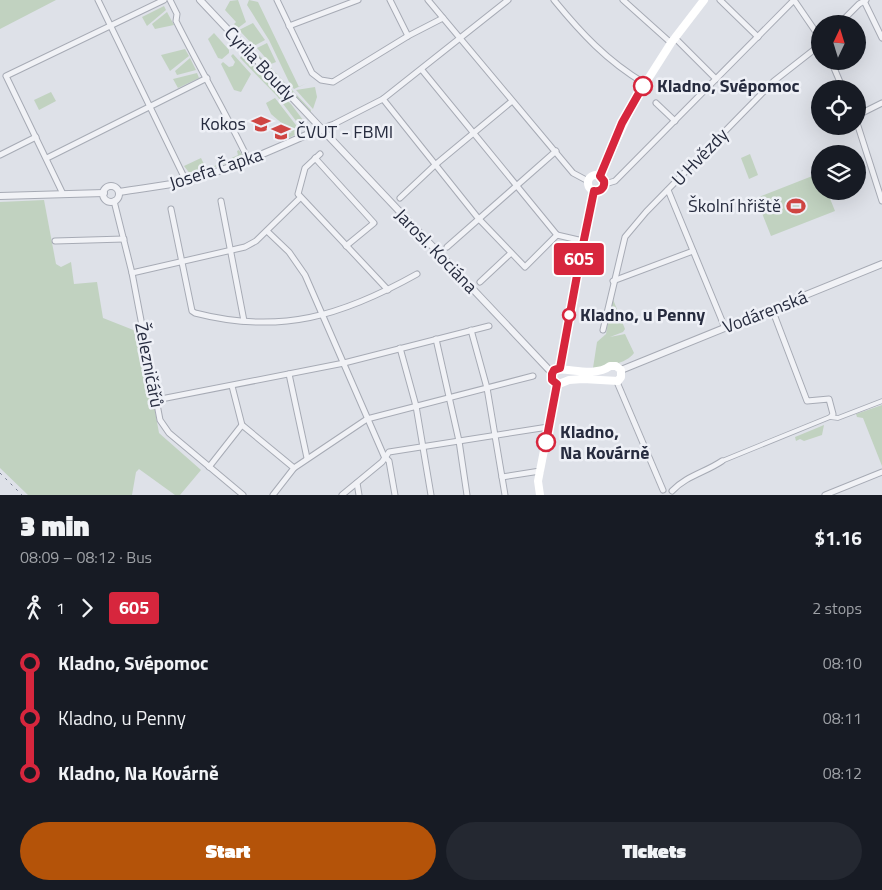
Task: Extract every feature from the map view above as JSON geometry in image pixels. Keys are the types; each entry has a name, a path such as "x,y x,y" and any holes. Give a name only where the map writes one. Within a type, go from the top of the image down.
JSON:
{"main road":[{"path":"594,191 600,190 604,184 600,176 622,123 644,84 673,40 704,0"},
{"path":"594,191 590,188 588,181 591,176 600,176"},
{"path":"560,368 594,191"},
{"path":"614,366 621,370 621,377 616,382 604,378 583,379 557,384 552,380 552,372 560,368 570,372 589,372 604,370 614,366"},
{"path":"540,495 538,484 557,384"}],"street":[{"path":"98,0 186,181"},
{"path":"63,194 6,76 164,0"},
{"path":"170,0 177,14 176,21 201,72 207,78 220,101 249,161"},
{"name":"Cyrila Boudy","path":"200,0 320,129"},
{"path":"278,0 312,73 321,80 330,82 408,36 443,18"},
{"path":"290,26 358,0"},
{"path":"390,0 408,36"},
{"path":"428,0 573,173 588,181"},
{"name":"Josefa Čapka","path":"119,192 186,181 249,161 334,124 383,99 508,0"},
{"path":"554,0 584,36 610,61 644,84"},
{"path":"622,0 673,40 716,79"},
{"path":"720,0 758,37"},
{"path":"604,184 615,181 794,0 811,25"},
{"path":"849,15 865,0 882,38"},
{"name":"U Hvězdy","path":"724,328 668,190 774,81 811,52"},
{"path":"422,70 472,134 557,235 583,241"},
{"path":"46,158 207,78"},
{"path":"383,99 478,218 525,267 557,235"},
{"path":"400,198 435,164 512,101"},
{"path":"656,103 675,121"},
{"path":"866,111 882,103"},
{"name":"Jarosl. Kociána","path":"320,129 552,372"},
{"path":"861,135 882,201"},
{"path":"0,156 36,138"},
{"path":"447,247 556,151"},
{"path":"320,154 305,168 298,190 300,198 388,290"},
{"path":"315,158 374,223 346,246"},
{"path":"112,186 119,192 118,198 114,201 107,200 104,193 106,188 112,186"},
{"path":"603,330 613,281 625,237 668,190"},
{"path":"0,196 104,193"},
{"path":"132,273 245,248 300,198"},
{"name":"Železničářů","path":"114,201 132,273 160,420 164,428 243,495"},
{"path":"221,201 244,321"},
{"path":"171,209 192,311 212,317 275,322 324,315 352,307 417,274"},
{"path":"267,230 288,252 305,275 324,315 367,419 384,456 389,461 395,495"},
{"path":"56,241 124,239"},
{"path":"613,281 693,251"},
{"path":"480,282 511,253"},
{"name":"Vodárenská","path":"621,370 882,264"},
{"path":"772,309 808,401 829,399 832,416"},
{"path":"156,400 344,363 489,326"},
{"path":"471,330 487,388 505,495"},
{"path":"436,339 459,441 467,495"},
{"path":"400,348 416,406 431,495"},
{"path":"289,374 307,458"},
{"path":"272,495 294,468 367,419 533,376"},
{"path":"616,382 663,490"},
{"path":"232,386 242,425 294,468"},
{"path":"663,490 674,493 683,481 712,468 722,461 832,416 838,418 882,401"},
{"path":"208,467 242,425"},
{"path":"342,495 382,462 384,456 389,452 548,427"},
{"path":"502,476 540,472"},
{"path":"825,495 882,472"},
{"path":"357,483 359,495"},
{"path":"659,495 663,490"}],"green space":[{"path":"0,0 56,0 0,29"},
{"path":"238,0 246,22 238,28 234,24 236,22 225,10 230,1"},
{"path":"249,0 258,2 299,87 294,89 290,84 269,40 247,5"},
{"path":"164,6 166,10 147,26 142,17"},
{"path":"167,12 174,25 155,29 152,24"},
{"path":"253,23 265,40 254,46 239,30"},
{"path":"214,33 229,50 229,53 222,59 218,58 208,39"},
{"path":"267,43 276,62 271,64 257,48"},
{"path":"185,49 189,56 170,71 161,55"},
{"path":"256,52 311,110 311,112 260,60"},
{"path":"233,54 251,74 241,92 234,90 221,64 223,62 229,67 233,66 235,62 231,56"},
{"path":"242,55 291,104 303,120 301,122 296,121 277,96 240,58"},
{"path":"190,58 196,70 177,75 175,71"},
{"path":"197,73 199,78 178,88 173,79"},
{"path":"315,87 317,97 313,109 296,90"},
{"path":"51,92 56,101 39,110 34,100"},
{"path":"275,98 299,129 297,134 286,139 284,136 292,132 271,114 266,103"},
{"path":"239,150 242,155 239,159 191,175 184,166 201,158 206,168 210,168 238,155 237,151"},
{"path":"750,154 758,175 749,179 741,158"},
{"name":"Školní hřiště","path":"811,177 811,200 831,200 835,211 771,236 756,198"},
{"path":"44,200 56,264 61,267 71,262 74,284 97,282 103,318 141,333 159,433 201,470 180,495 175,495 139,469 136,472 132,495 28,495 0,468 0,202"},
{"path":"612,297 625,329 623,332 610,337 625,334 634,353 621,362 593,368 597,342 606,334"},
{"path":"882,405 882,466 863,418 857,417 856,414"},
{"path":"824,425 822,435 804,441 800,439 796,441 795,437"}],"railway":[{"path":"0,473 22,495"}],"bus line":[{"name":"605","path":"546,442 557,384 552,380 552,374 554,370 560,368 594,191 604,187 603,178 600,176 622,123 643,86"}],"place":[{"name":"Kladno, Svépomoc","path":"643,86"},
{"name":"Kokos","path":"261,124"},
{"name":"ČVUT - FBMI","path":"281,132"},
{"name":"Školní hřiště","path":"796,206"},
{"name":"Kladno, u Penny","path":"569,315"},
{"name":"Kladno, Na Kovárně","path":"546,442"}]}
